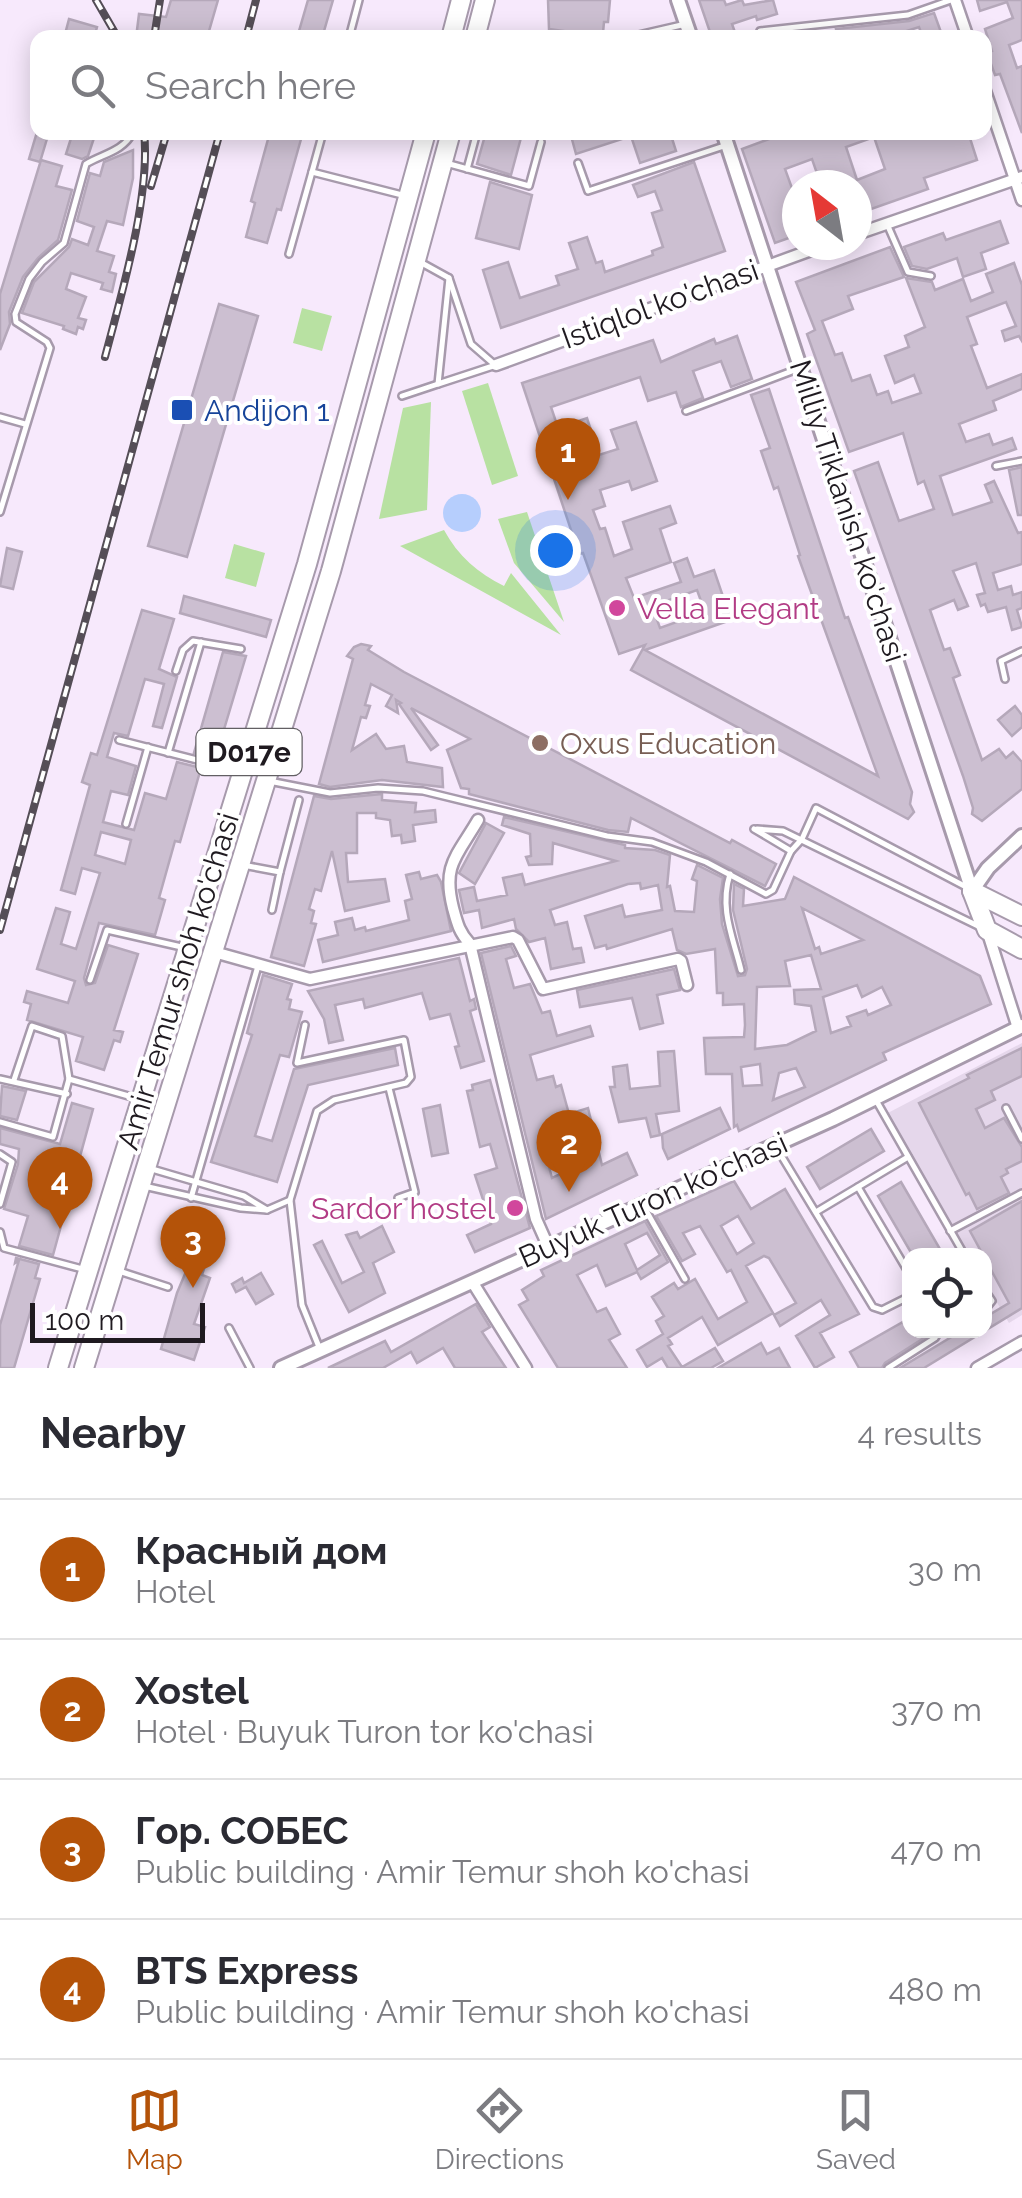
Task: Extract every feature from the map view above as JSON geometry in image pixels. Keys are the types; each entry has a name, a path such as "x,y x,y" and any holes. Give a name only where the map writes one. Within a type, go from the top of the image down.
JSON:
{"main road":[{"path":"452,30 460,0"},
{"path":"477,30 486,0"},
{"name":"Amir Temur shoh ko'chasi","path":"58,1368 307,564 424,140"},
{"name":"Amir Temur shoh ko'chasi","path":"84,1368 331,570 449,140"},
{"path":"307,564 331,570"},
{"path":"972,890 1022,916"},
{"path":"972,890 987,930 1022,949"}],"street":[{"path":"678,0 688,30"},
{"path":"953,0 965,30"},
{"path":"992,109 1018,178 1022,200"},
{"name":"Milliy Tiklanish ko'chasi","path":"725,140 972,890"},
{"path":"872,229 1018,178"},
{"name":"Istiqlol ko'chasi","path":"496,365 782,260"},
{"path":"478,820 448,871 448,885 459,932 470,944 536,1219 548,1246"},
{"path":"972,890 988,868 1022,836"},
{"path":"987,930 1020,1027"},
{"path":"214,952 310,979 470,944 516,938 543,988 678,959 682,961 687,985"},
{"name":"Buyuk Turon ko'chasi","path":"280,1368 875,1099 1020,1027"},
{"path":"473,1283 526,1368"},
{"path":"977,1368 1022,1342"}],"lane":[{"path":"351,30 359,0"},
{"path":"769,30 908,15 953,0"},
{"path":"0,512 50,348 16,322 22,290 42,262 61,248 86,164 129,140"},
{"path":"289,254 320,140"},
{"path":"467,170 475,140"},
{"path":"578,162 588,192 722,140"},
{"path":"443,162 529,186 540,142"},
{"path":"312,172 409,196"},
{"path":"888,224 908,272 931,276"},
{"path":"417,261 433,266 449,278 471,344 496,365"},
{"path":"438,384 449,278"},
{"path":"402,396 496,365"},
{"path":"686,411 801,368"},
{"path":"0,417 25,424"},
{"path":"996,466 1022,462"},
{"path":"176,672 183,650 193,641 241,649"},
{"path":"168,752 201,642"},
{"path":"1004,679 1002,660 1022,651"},
{"path":"119,740 242,772"},
{"path":"126,824 148,748"},
{"path":"266,780 330,794 378,788 422,792 591,833 652,842 730,874 766,894 771,893 816,808 972,890"},
{"path":"272,910 299,800"},
{"path":"790,852 754,830 783,830 987,930"},
{"path":"240,864 280,872"},
{"path":"730,874 726,921 742,970"},
{"path":"90,980 107,930 189,949"},
{"path":"191,1198 258,964"},
{"path":"305,1025 296,1058 300,1064 404,1040 411,1077 406,1083 334,1100 317,1110 290,1200 302,1306 321,1350"},
{"path":"0,1122 53,1137 69,1080 62,1036 31,1026 14,1080"},
{"path":"0,1079 67,1094"},
{"path":"69,1080 142,1100"},
{"path":"389,1088 415,1192 398,1198"},
{"path":"875,1099 960,1248"},
{"path":"1006,1108 1022,1139"},
{"path":"775,1145 874,1307 882,1310 902,1300"},
{"path":"0,1154 12,1162 0,1204"},
{"path":"816,1212 909,1156"},
{"path":"144,1176 195,1181 244,1196 267,1210"},
{"path":"144,1176 191,1198 267,1210 290,1200"},
{"path":"858,1187 902,1261"},
{"path":"950,1232 1022,1192"},
{"path":"642,1204 685,1278"},
{"path":"0,1232 2,1244 8,1249 89,1270"},
{"path":"115,1269 168,1287"},
{"path":"229,1328 250,1368"},
{"path":"888,1368 933,1338"}],"shaded area":[{"path":"1022,1043 1022,1315 1009,1323 992,1294 992,1248 964,1248 884,1115"}],"green space":[{"path":"302,308 332,316 322,351 293,343"},
{"path":"488,383 518,476 492,485 462,391"},
{"path":"431,402 427,510 379,519 403,408"},
{"path":"527,512 564,622 514,563 498,519"},
{"path":"444,530 462,556 486,575 504,586 511,573 561,635 400,546"},
{"path":"234,544 265,553 256,587 225,578"}],"water":[{"path":"462,494 475,500 481,513 475,526 462,532 449,526 443,513 449,500"}],"building":[{"path":"171,0 218,0 209,30 137,30 139,14 166,17"},
{"path":"308,0 333,0 324,30 299,30"},
{"path":"548,0 610,0 603,30 549,29"},
{"path":"699,0 724,0 726,5 742,0 744,5 773,0 777,14 732,24 734,30 709,30"},
{"path":"977,0 1022,0 1022,40 1009,45 1017,68 1022,66 1022,133 1000,74 995,75 992,67 992,30 985,29 1013,18 1007,2 980,11"},
{"path":"934,13 940,30 836,29 909,21"},
{"path":"69,19 97,27 96,30 66,30"},
{"path":"35,140 47,140 40,162 29,159"},
{"path":"70,140 93,140 88,156 82,159 66,154"},
{"path":"268,140 301,140 281,210 277,209 267,243 246,237 255,203 251,201"},
{"path":"484,140 520,140 511,175 477,164"},
{"path":"572,140 619,140 576,154"},
{"path":"632,140 673,140 676,151 640,163"},
{"path":"766,140 866,140 846,147 854,170 816,170 812,159 782,170 782,240 775,243 742,149"},
{"path":"875,140 971,140 977,160 924,178 928,189 872,209 872,174 885,169"},
{"path":"133,150 133,178 123,225 107,221 97,251 114,256 109,272 116,274 112,292 101,289 103,283 71,273 66,289 86,297 78,318 86,320 76,334 63,329 64,326 22,313 34,282 69,247 72,239 88,245 94,227 77,221 90,173 100,176 104,162"},
{"path":"41,160 62,166 56,186 72,190 58,240 23,277 0,350 0,294"},
{"path":"694,162 725,251 501,328 483,270 508,262 520,298 559,285 556,276 578,269 569,243 587,237 596,263 602,261 605,272 653,255 652,251 663,247 652,213 662,210 655,191 638,197 633,185"},
{"path":"490,182 532,195 519,249 476,238"},
{"path":"1000,221 1008,243 981,253 986,269 963,277 957,258 927,269 912,266 904,247 943,233 946,240"},
{"path":"890,247 904,277 848,296 853,309 822,321 835,355 842,353 852,381 870,375 877,395 888,391 892,403 921,393 914,375 895,383 885,356 909,347 905,336 925,327 906,278 932,282 935,290 963,279 971,301 993,292 986,274 1014,263 1022,285 1022,341 1019,336 1005,341 1002,331 1016,326 1006,302 967,317 977,344 971,346 987,388 1022,374 1022,389 993,401 996,410 959,424 966,442 989,434 993,445 1012,438 1016,449 940,476 953,515 992,502 985,485 994,481 1018,533 1022,532 1022,564 993,573 998,590 1011,586 1013,595 1022,592 1022,608 1017,610 1022,627 1012,630 1006,607 988,612 985,604 981,606 977,595 985,593 976,563 953,571 968,606 958,610 954,600 930,610 944,650 950,648 960,675 953,678 982,760 999,749 1006,758 1013,752 1022,762 1022,789 982,821 972,814 963,776 854,471 878,462 899,521 934,509 924,481 918,484 903,433 849,452 807,334 815,330 796,282 855,260 872,260 872,254"},
{"path":"219,304 258,316 187,557 148,546"},
{"path":"737,336 752,379 731,387 721,361 693,371 703,398 681,407 676,392 648,401 640,377 551,407 558,428 587,418 599,455 618,449 611,430 636,422 657,481 632,490 629,481 600,490 605,506 593,510 600,529 605,528 614,556 632,549 623,522 670,506 676,523 660,529 671,562 626,578 634,598 681,582 674,563 687,558 694,577 714,570 731,620 645,650 878,776 798,556 778,487 774,489 761,451 770,448 751,395 769,389 845,618 848,617 912,792 910,804 914,812 908,819 631,670 645,645 619,654 583,553 579,554 522,383 653,340 661,362 714,339 716,344","holes":["697,590 705,612 660,628 652,606"]},
{"path":"1022,467 1022,515 1018,515 1009,470"},
{"path":"7,548 22,552 13,589 0,586"},
{"path":"184,596 271,620 266,637 180,613"},
{"path":"142,610 174,619 159,669 177,677 162,728 153,726 164,684 145,679 128,736 114,733 107,757 136,766 128,795 111,791 103,822 134,830 145,793 166,799 177,762 201,768 159,898 165,900 155,935 99,923 84,978 86,985 95,983 108,945 138,954 114,1030 123,1032 120,1042 114,1040 104,1070 76,1061 83,1037 27,1020 31,1004 24,1002 27,991 68,1003 75,981 37,969 56,908 70,912 61,944 76,949 100,873 82,868 75,894 61,890 90,785 82,782 91,753 97,755","holes":["101,832 131,840 125,864 95,855"]},
{"path":"361,644 371,646 368,650 404,672 776,864 765,886 631,818 628,832 608,830 469,794 469,789 461,788 447,750 470,739 411,708 438,745 431,750 401,703 396,700 398,713 386,706 392,695 371,684 365,705 370,706 366,718 361,717 352,750 376,734 386,749 404,746 407,762 442,768 443,787 382,780 330,787 319,784 353,659 347,656"},
{"path":"223,652 246,656 216,756 205,756 194,753"},
{"path":"1015,706 1022,715 1022,727 1012,736 998,720"},
{"path":"382,794 382,800 416,803 415,812 435,810 436,822 413,825 415,841 402,843 401,835 392,836 390,820 376,818 376,813 357,813 357,853 346,853 348,882 385,879 389,901 345,911 332,851 321,891 315,889 309,909 314,911 311,923 316,924 304,966 271,957 314,796 331,799"},
{"path":"504,817 625,848 670,855 667,887 670,886 675,911 694,912 697,881 692,879 697,865 723,878 722,924 738,976 745,975 747,969 733,910 734,884 744,889 743,906 785,899 794,877 980,976 991,1004 883,1053 886,1060 739,1131 737,1125 734,1127 732,1074 706,1074 704,1038 744,1037 745,1025 744,1004 723,1005 723,993 717,993 715,949 686,954 677,950 672,929 607,949 606,945 595,948 585,916 622,905 625,917 662,910 658,885 641,889 640,883 628,884 550,910 555,925 567,922 573,949 581,948 584,962 551,969 545,938 529,942 516,929 514,919 482,928 479,910 464,913 459,890 474,887 477,901 507,895 503,878 522,874 525,885 616,861 553,843 552,864 529,865 526,857 531,856 530,834 502,825","holes":["802,908 863,940 821,954 819,947 815,949","811,955 821,989 794,990 795,1004 811,1006 816,1031 787,1045 755,1049 757,987 790,986 785,961","857,985 862,997 882,987 891,1005 868,1015 866,1010 847,1017 851,1026 831,1033 823,997","760,1064 762,1085 743,1086 741,1067","796,1068 805,1087 773,1100 779,1073"]},
{"path":"486,823 504,833 475,884 459,873"},
{"path":"419,872 421,879 437,875 441,882 451,931 323,962 318,940 338,935 335,922 352,918 355,930 365,927 366,931 409,920 405,901 412,899 406,875"},
{"path":"511,946 516,956 506,959 514,988 530,984 542,1013 550,1011 557,1036 590,1026 593,1036 530,1055 537,1080 553,1076 556,1087 561,1085 569,1114 588,1108 602,1165 627,1153 637,1175 546,1219 481,953","holes":["579,1126 588,1161 552,1178 541,1137"]},
{"path":"459,958 470,1001 474,999 476,1009 470,1011 484,1061 461,1068 450,1014 430,1019 422,993 365,1008 363,999 335,1005 343,1040 329,1043 324,1019 308,991"},
{"path":"674,969 680,990 657,995 663,1023 640,1029 632,998 580,1007 577,990"},
{"path":"263,975 292,984 287,999 291,1000 289,1009 302,1012 289,1057 280,1055 255,1136 272,1141 294,1069 395,1048 398,1065 308,1085 277,1182 211,1162 252,1035 247,1033"},
{"path":"1022,1048 1022,1076 991,1091 995,1100 976,1109 985,1128 1004,1118 1022,1147 1022,1161 1006,1169 1008,1173 1001,1177 1009,1193 977,1209 919,1103"},
{"path":"674,1051 679,1111 656,1114 660,1135 651,1137 646,1118 619,1122 610,1087 615,1087 613,1067 627,1065 630,1089 660,1086 658,1052"},
{"path":"490,1080 530,1228 475,1252 467,1235 491,1224 475,1175 497,1168 490,1144 480,1147 467,1091 473,1090 472,1085"},
{"path":"2,1086 26,1091 17,1120 0,1116"},
{"path":"72,1103 93,1109 53,1255 19,1246 28,1216 4,1209 19,1149 0,1144 0,1128 60,1144"},
{"path":"440,1105 448,1153 432,1156 423,1109"},
{"path":"720,1108 730,1129 668,1159 662,1134"},
{"path":"871,1129 884,1151 820,1189 807,1167"},
{"path":"734,1181 751,1209 785,1189 859,1314 820,1333 834,1357 815,1368 796,1336 830,1315 821,1300 780,1326 774,1315 796,1303 769,1258 764,1256 746,1266 773,1313 718,1345 702,1317 668,1338 672,1344 668,1346 682,1367 715,1348 723,1361 711,1368 668,1368 662,1358 647,1367 637,1350 663,1334 656,1321 664,1316 652,1297 674,1283 678,1289 695,1279 718,1319 747,1302 731,1270 727,1272 700,1226 683,1233 695,1254 682,1261 656,1216","holes":["738,1216 754,1243 737,1254 721,1226"]},
{"path":"901,1182 939,1248 908,1248 878,1196"},
{"path":"1022,1201 1022,1308 992,1326 992,1313 1009,1303 992,1272 992,1248 979,1248 970,1231"},
{"path":"192,1219 217,1227 202,1275 210,1278 194,1324 205,1327 194,1360 161,1349 190,1262 181,1259"},
{"path":"645,1221 668,1262 641,1279 637,1272 606,1286 597,1265 577,1275 597,1312 606,1308 620,1334 609,1340 627,1368 558,1368 519,1305 528,1300 522,1290 544,1276 541,1270","holes":["647,1233 660,1255 637,1270 625,1244"]},
{"path":"382,1226 394,1252 373,1263 385,1293 349,1312 314,1245 322,1241 342,1283 364,1272 346,1235 357,1232 360,1238"},
{"path":"16,1258 39,1264 35,1278 40,1279 14,1368 0,1368 0,1325 19,1260 15,1263"},
{"path":"261,1273 273,1294 256,1304 246,1287 236,1292 232,1284 242,1278 244,1283"},
{"path":"476,1304 490,1327 482,1332 506,1368 455,1368 443,1348 417,1363 411,1352 383,1368 328,1368 385,1341 391,1352"},
{"path":"902,1323 902,1338 924,1338 882,1368 859,1368 850,1352"},
{"path":"950,1338 973,1338 924,1368 900,1368"},
{"path":"761,1343 767,1354 779,1348 790,1368 718,1368"}],"railway":[{"path":"96,0 113,30"},
{"path":"155,30 160,0"},
{"path":"248,30 256,0"},
{"path":"105,357 139,215 144,140"},
{"path":"151,186 165,140"},
{"path":"0,930 218,140"}],"place":[{"name":"Andijon 1","path":"182,410"},
{"name":"Красный дом","path":"568,500"},
{"name":"Vella Elegant","path":"617,608"},
{"name":"Oxus Education","path":"540,743"},
{"name":"Xostel","path":"569,1192"},
{"name":"Sardor hostel","path":"515,1208"},
{"name":"BTS Express","path":"60,1229"},
{"name":"Гор. СОБЕС","path":"193,1288"}]}
